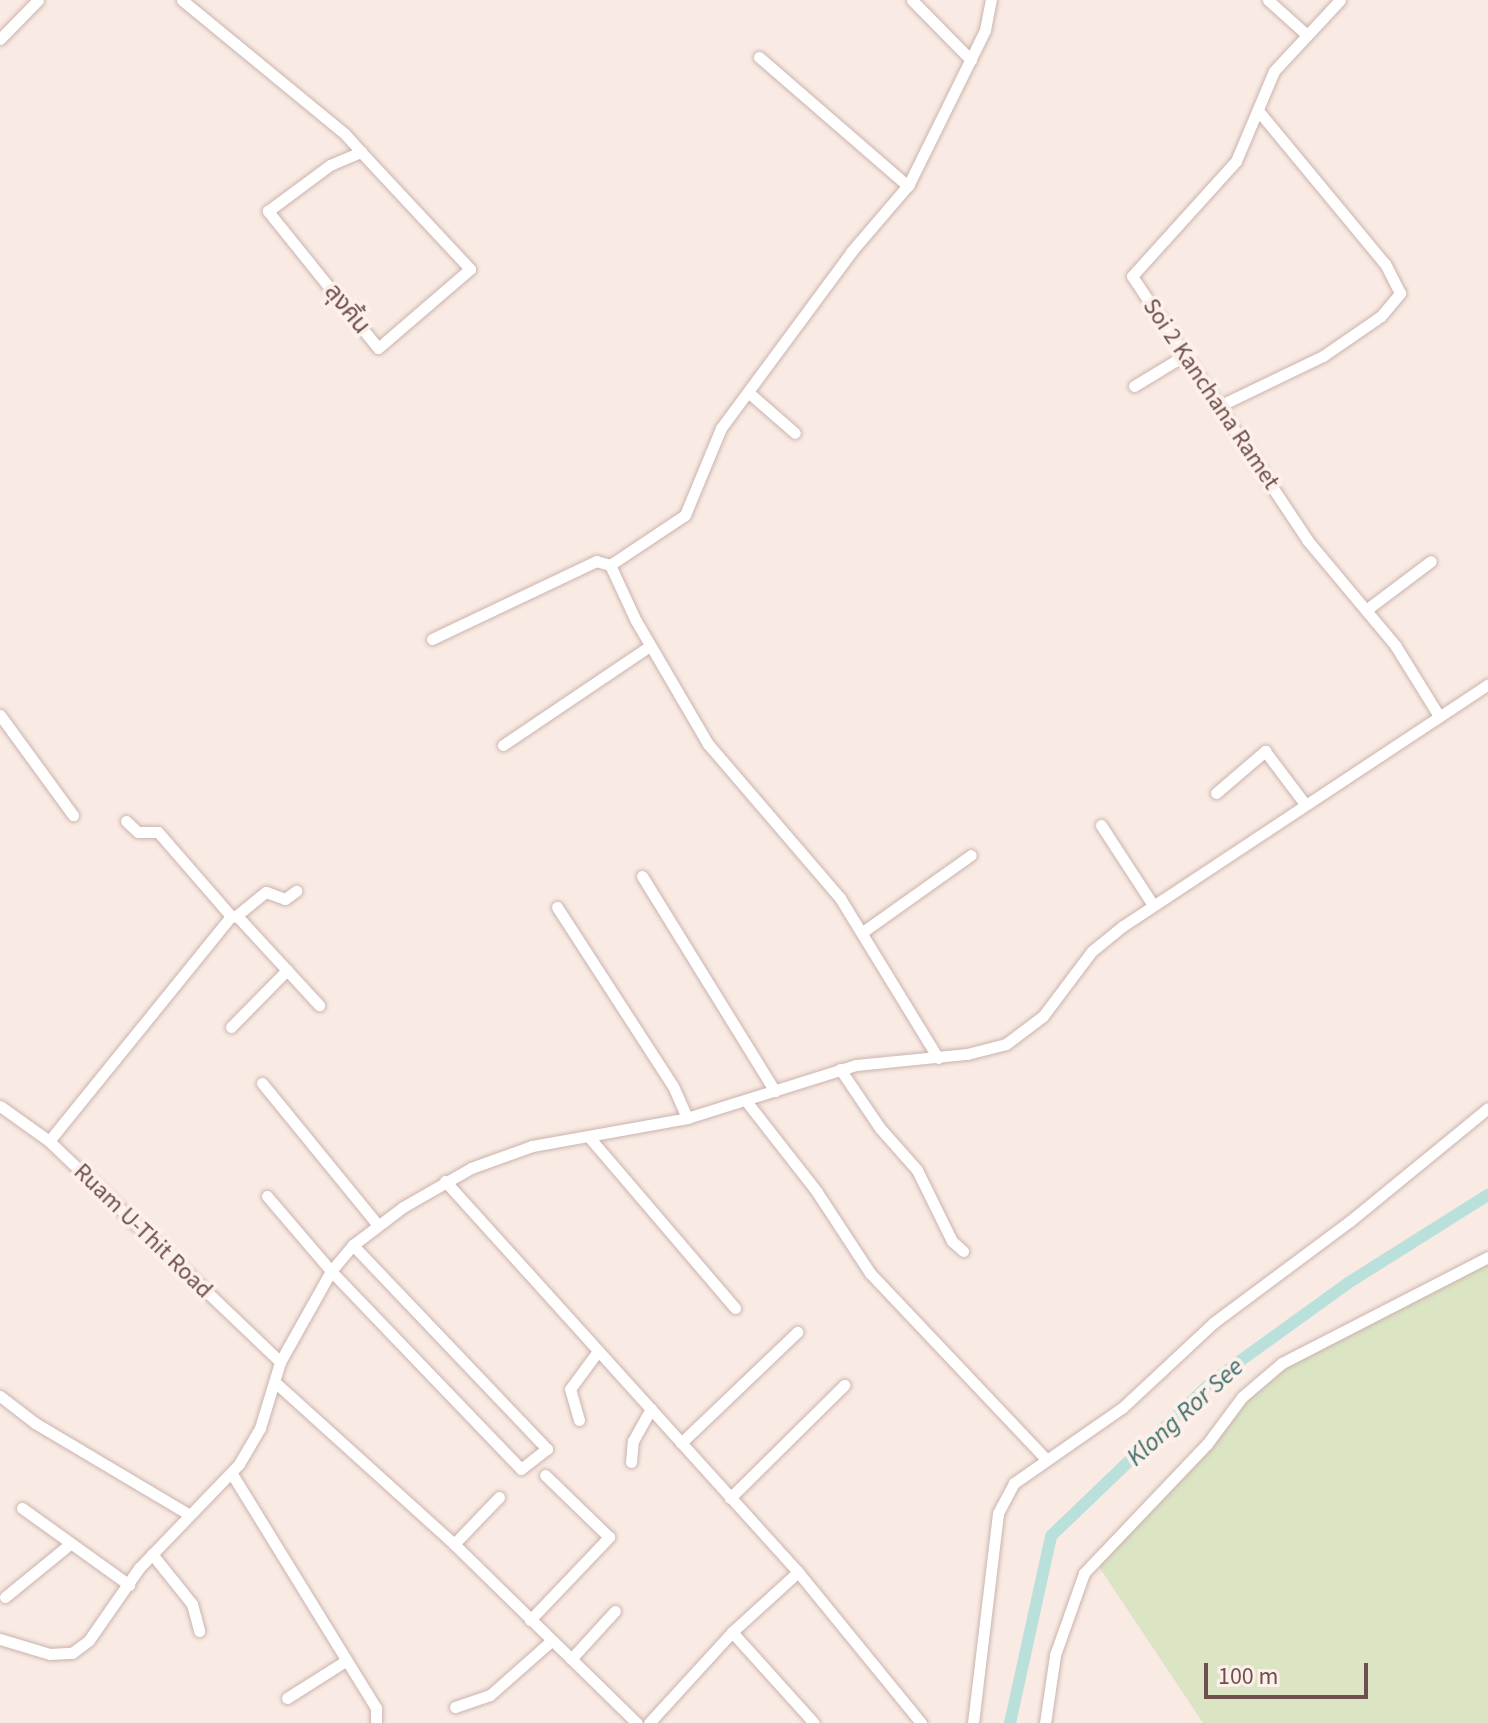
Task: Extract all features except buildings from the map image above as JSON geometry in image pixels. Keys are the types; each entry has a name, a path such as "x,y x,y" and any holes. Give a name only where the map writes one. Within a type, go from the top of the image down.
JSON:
{"street":[{"path":"0,39 38,0"},
{"name":"ลุงคิ้น","path":"182,0 361,152 470,269 378,348 268,211 330,165 361,152"},
{"path":"912,0 971,60"},
{"path":"610,565 685,515 721,428 865,234 908,186 985,30 991,0"},
{"path":"1268,0 1307,35"},
{"name":"Soi 2 Kanchana Ramet","path":"1340,0 1274,71 1260,113 1236,161 1132,276 1308,541 1395,645 1439,716"},
{"path":"759,57 908,186"},
{"path":"1219,406 1323,356 1381,316 1400,293 1375,251 1260,113"},
{"path":"1134,386 1185,355"},
{"path":"748,392 795,433"},
{"path":"432,639 596,561 610,565 650,646 719,759 807,857 864,931 938,1058"},
{"path":"1366,610 1431,561"},
{"path":"503,745 650,646"},
{"path":"0,1639 50,1654 72,1653 89,1640 152,1554 188,1514 232,1474 260,1428 277,1384 280,1362 331,1271 353,1245 378,1225 445,1181 521,1150 687,1118 840,1069 988,1050 1022,1034 1092,951 1153,905 1485,686 1488,701"},
{"path":"0,715 73,815"},
{"path":"1216,793 1265,751 1305,804"},
{"path":"126,821 138,832 158,832 319,1005"},
{"path":"1101,825 1153,905"},
{"path":"864,931 971,855"},
{"path":"642,876 775,1091"},
{"path":"49,1141 234,916 266,892 285,899 296,891"},
{"path":"557,907 673,1086 687,1118"},
{"path":"231,1027 287,970"},
{"path":"840,1069 923,1178 952,1241 963,1251"},
{"path":"262,1083 378,1225"},
{"path":"746,1101 817,1192 870,1273 1045,1458"},
{"name":"Ruam U-Thit Road","path":"0,1106 49,1141 280,1362"},
{"path":"973,1723 998,1513 1014,1483 1045,1458 1122,1408 1213,1323 1350,1221 1488,1108"},
{"path":"589,1137 735,1308"},
{"path":"445,1181 798,1572 921,1723"},
{"path":"267,1196 331,1271 521,1469 547,1449 353,1245"},
{"path":"1045,1723 1055,1655 1084,1573 1207,1444 1242,1397 1282,1363 1488,1257"},
{"path":"681,1443 797,1332"},
{"path":"579,1420 570,1389 598,1351"},
{"path":"277,1384 454,1544 637,1723"},
{"path":"730,1498 844,1385"},
{"path":"0,1396 35,1423 188,1514"},
{"path":"631,1462 633,1441 651,1409"},
{"path":"232,1474 344,1662 376,1708 376,1723"},
{"path":"530,1620 609,1537 545,1475"},
{"path":"454,1544 499,1497"},
{"path":"22,1508 129,1585"},
{"path":"2,1599 71,1543"},
{"path":"152,1554 192,1604 199,1631"},
{"path":"649,1723 732,1632 798,1572"},
{"path":"571,1659 615,1611"},
{"path":"732,1632 814,1723"},
{"path":"455,1707 490,1695 551,1641"},
{"path":"287,1698 344,1662"}],"green space":[{"path":"1488,1254 1488,1723 1203,1723 1095,1561 1282,1363"}],"waterway":[{"name":"Klong Ror See","path":"1010,1723 1051,1536 1215,1379 1348,1283 1488,1195"}]}
